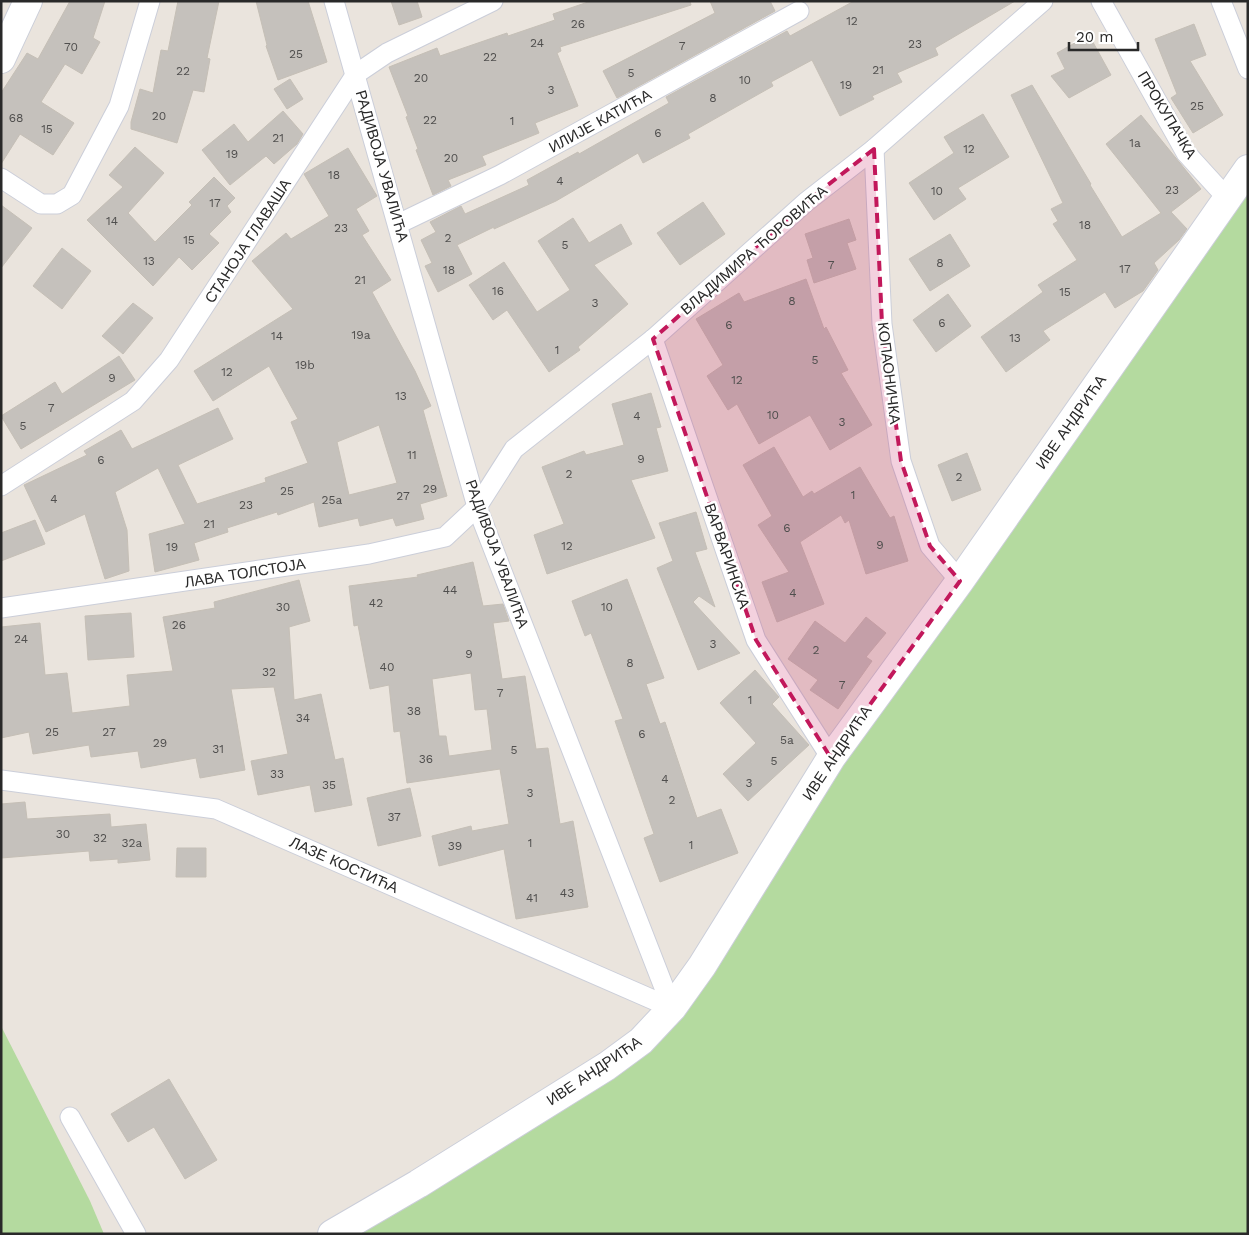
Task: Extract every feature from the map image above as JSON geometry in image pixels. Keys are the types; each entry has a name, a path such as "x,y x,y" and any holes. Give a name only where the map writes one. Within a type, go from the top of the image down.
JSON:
{"street":[{"path":"1,59 28,1"},
{"path":"1,178 41,204 57,204 72,195 119,106 150,1"},
{"name":"РАДИВОЈА УВАЛИЋА","path":"334,1 477,507 672,1008"},
{"name":"СТАНОЈА ГЛАВАША","path":"1,486 133,401 169,360 356,74 387,53 493,1"},
{"name":"ВЛАДИМИРА ЋОРОВИЋА","path":"477,507 514,449 653,339 806,202 874,149 1043,1"},
{"name":"ПРОКУПАЧКА","path":"1101,1 1186,152 1227,198"},
{"path":"1221,1 1248,69"},
{"name":"ИЛИЈЕ КАТИЋА","path":"398,224 500,175 799,11"},
{"name":"КОПАОНИЧКА","path":"874,149 882,324 901,462 930,546 960,580"},
{"name":"ИВЕ АНДРИЋА","path":"332,1234 418,1184 606,1066 641,1041 672,1008 702,966 831,758 960,580 1248,169"},
{"name":"ВАРВАРИНСКА","path":"653,339 756,640 831,758"},
{"name":"ЛАВА ТОЛСТОЈА","path":"1,608 369,554 445,537 477,507"},
{"name":"ЛАЗЕ КОСТИЋА","path":"1,780 216,809 672,1008"},
{"path":"70,1117 136,1234"}],"highlighted area":[{"path":"874,149 882,324 901,461 930,546 960,581 831,758 756,640 653,339 806,202"}],"green space":[{"path":"1248,169 1248,1234 332,1234 641,1041"},
{"path":"1,1026 90,1201 104,1234 1,1234"}],"building":[{"path":"70,1 105,1 93,38 100,42 82,74 65,64 41,102 74,123 53,155 20,134 1,164 1,93 27,53 38,59"},
{"path":"178,1 219,1 207,58 210,59 204,92 193,90 177,143 131,129 131,122 140,89 153,93 161,50 168,51"},
{"path":"256,1 308,1 327,62 278,80 266,46"},
{"path":"391,1 417,1 422,17 399,25"},
{"path":"591,1 690,1 691,5 560,47 561,51 557,53 578,106 535,123 539,133 482,156 486,165 448,180 451,186 433,195 416,150 418,149 406,117 408,116 389,67 437,48 440,56 507,33 508,36 555,20 553,14"},
{"path":"710,1 770,1 775,11 617,98 603,71 715,13"},
{"path":"854,1 1015,1 935,48 938,55 897,73 902,82 872,96 874,99 840,116 812,60 771,82 773,86 688,134 690,138 643,163 638,153 556,201 457,245 472,274 438,292 425,266 432,263 421,240 436,232 430,222 461,206 465,214 529,185 527,180 578,152 579,154 669,103 666,97 787,31 790,36"},
{"path":"1194,24 1206,55 1190,61 1223,115 1193,133 1171,98 1177,94 1155,39"},
{"path":"1089,35 1111,75 1069,98 1051,76 1065,69 1057,53"},
{"path":"290,79 303,99 287,109 274,89"},
{"path":"1032,85 1122,237 1161,213 1106,144 1141,115 1201,189 1171,212 1187,229 1179,240 1154,263 1158,270 1143,291 1115,308 1105,292 1043,331 1050,340 1006,372 981,337 1043,292 1038,285 1077,260 1053,224 1058,221 1051,209 1063,203 1011,95"},
{"path":"283,111 303,134 297,144 274,164 266,156 230,185 202,150 234,124 248,142"},
{"path":"983,114 1009,157 958,188 966,199 934,220 909,183 954,153 944,137"},
{"path":"135,147 164,173 128,213 155,242 192,205 189,202 214,177 235,198 227,206 231,212 209,234 219,243 192,270 179,257 153,286 87,220 123,187 109,175"},
{"path":"348,148 377,196 356,209 369,231 362,235 391,280 372,292 415,371 431,406 423,410 447,496 420,504 424,519 396,526 393,518 360,526 358,518 319,527 314,502 278,515 277,512 227,528 228,532 194,543 199,560 155,572 149,534 185,524 158,468 115,492 127,530 129,571 105,579 85,514 46,532 24,485 87,455 84,451 121,430 132,449 218,408 233,439 178,465 197,504 266,482 265,478 308,463 291,422 298,419 269,366 213,401 194,371 293,309 252,261 286,233 291,239 329,216 304,174","holes":["379,425 397,483 349,495 337,442"]},
{"path":"703,202 725,234 680,265 657,233"},
{"path":"1,205 32,228 1,268"},
{"path":"573,218 589,243 621,224 632,244 594,265 628,304 578,347 580,350 549,372 507,310 493,320 469,285 504,262 537,312 570,290 538,241"},
{"path":"849,219 856,240 847,243 856,269 814,283 807,260 813,258 805,234"},
{"path":"950,234 970,266 930,291 909,259"},
{"path":"62,248 91,271 62,309 33,286"},
{"path":"806,279 824,329 826,327 848,370 841,373 872,425 830,450 810,415 759,444 737,404 728,410 707,376 723,365 696,319 739,293 744,302"},
{"path":"948,294 971,326 936,352 913,320"},
{"path":"133,303 153,318 123,354 102,336"},
{"path":"119,356 135,380 21,449 1,416 55,382 62,394"},
{"path":"651,393 661,427 656,428 668,471 631,480 655,538 547,574 534,535 564,524 542,467 584,451 586,455 624,445 612,404"},
{"path":"774,447 803,497 812,491 814,494 860,467 890,518 894,516 908,561 866,574 849,520 845,523 841,515 800,542 824,604 777,622 762,582 789,572 758,525 772,516 743,465"},
{"path":"967,453 981,490 952,501 938,465"},
{"path":"696,512 707,549 695,552 715,607 699,596 693,602 740,653 698,670 657,568 673,561 659,523"},
{"path":"35,520 45,544 1,561 1,533"},
{"path":"473,562 483,606 503,604 509,621 493,623 502,679 525,676 536,749 548,748 560,824 573,821 588,907 516,919 504,849 439,866 432,836 471,826 472,831 509,824 500,769 407,783 400,731 394,732 389,685 370,689 358,625 354,626 349,586 418,577 417,575","holes":["471,673 475,710 487,709 492,750 449,756 446,736 439,736 432,679"]},
{"path":"627,579 664,678 646,684 660,724 665,722 697,818 721,809 738,853 660,882 644,838 654,834 615,721 623,719 591,633 585,636 572,601"},
{"path":"299,580 310,621 289,627 294,700 321,694 335,760 343,758 352,805 315,812 310,785 258,795 251,761 288,754 274,687 231,689 245,770 200,778 196,758 141,768 138,751 91,757 89,745 33,754 29,732 1,738 1,627 40,623 45,675 67,673 72,713 130,706 127,675 173,671 163,617 215,608 214,602"},
{"path":"131,613 134,657 88,660 85,616"},
{"path":"866,617 886,633 866,657 872,661 838,709 810,690 818,680 788,659 815,621 845,643"},
{"path":"755,670 779,697 772,704 809,745 748,801 723,774 756,743 720,703"},
{"path":"410,788 421,836 378,846 367,798"},
{"path":"25,802 27,819 110,814 111,827 146,824 150,860 118,863 118,859 90,861 89,851 1,858 1,804"},
{"path":"177,848 206,848 206,877 176,877"},
{"path":"169,1079 217,1160 185,1179 154,1127 128,1142 111,1114"}]}
